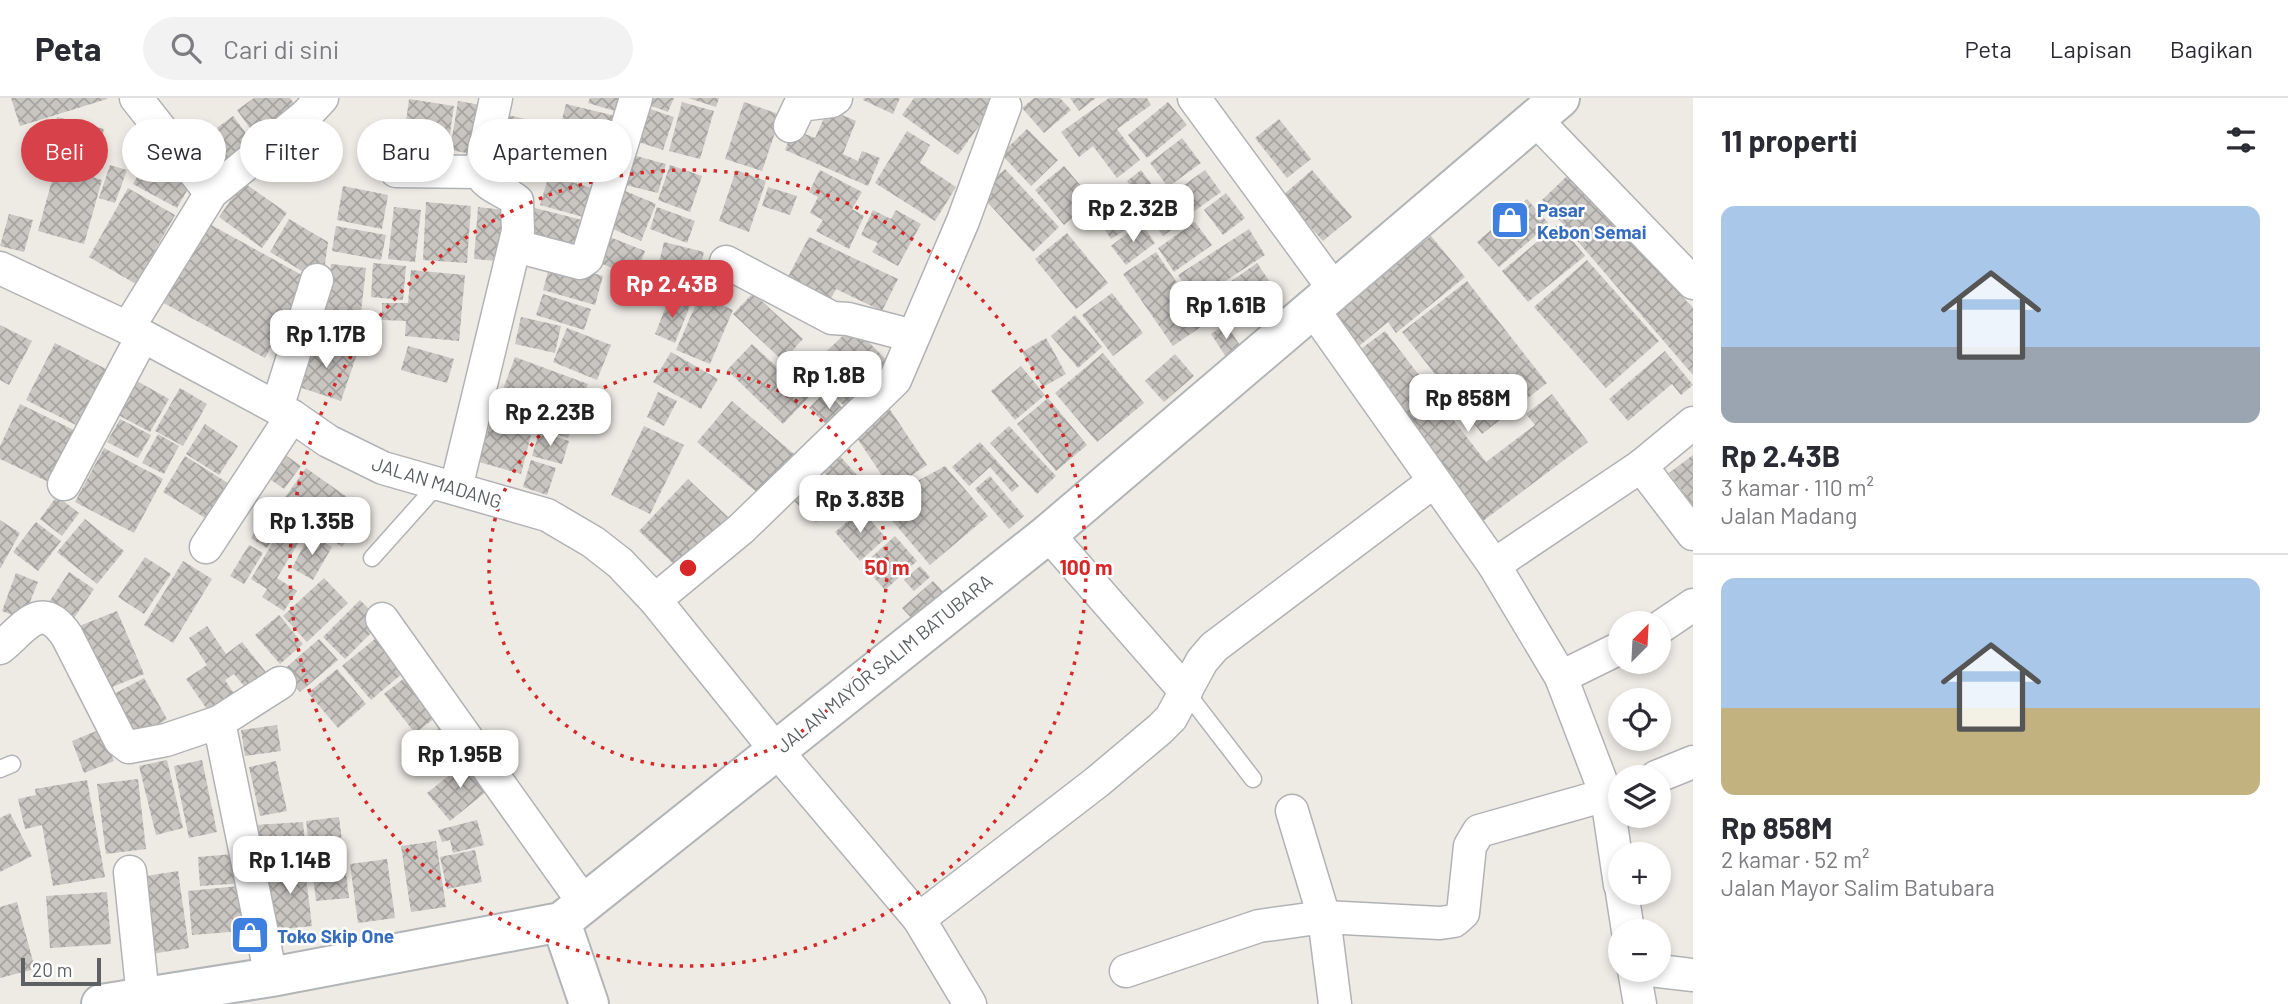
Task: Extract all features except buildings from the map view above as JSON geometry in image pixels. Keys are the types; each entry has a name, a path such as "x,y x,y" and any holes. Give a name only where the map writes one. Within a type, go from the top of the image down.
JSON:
{"street":[{"path":"136,98 211,192"},
{"path":"64,484 135,332 211,192 306,115 322,98"},
{"path":"491,119 496,98"},
{"path":"516,246 580,263 587,258 636,98"},
{"path":"790,126 800,105 832,101 836,98"},
{"path":"1205,102 1433,482 1494,565 1561,677 1608,781"},
{"path":"655,600 741,529 895,380 963,221 1005,106"},
{"path":"1548,109 1693,283"},
{"name":"JALAN MAYOR SALIM BATUBARA","path":"101,1004 271,978 572,913 1048,534 1548,109"},
{"path":"447,485 519,231 517,201 489,182"},
{"path":"726,262 832,318 848,319 913,336"},
{"name":"JALAN MADANG","path":"0,268 135,332 284,412 328,441 383,468 547,515 572,528 620,563 655,600 776,750 919,919 970,1004"},
{"path":"206,547 284,412 317,280"},
{"path":"1494,565 1641,466 1693,423"},
{"path":"1641,466 1693,534"},
{"path":"919,919 1150,738 1171,718 1202,661 1214,647 1433,482"},
{"path":"1048,534 1186,692"},
{"path":"1671,620 1693,605"},
{"path":"0,648 32,618 44,617 56,623 67,636 120,740 129,747 166,740 219,722 281,683"},
{"path":"382,619 572,913 589,1004"},
{"path":"1561,677 1608,654"},
{"path":"219,722 271,978"},
{"path":"1671,771 1693,762"},
{"path":"1126,971 1259,926 1324,917 1454,922 1463,913 1470,846 1479,831 1608,796"},
{"path":"1292,811 1324,917 1335,1004"},
{"path":"130,872 143,997"},
{"path":"1671,972 1693,975"},
{"path":"1636,982 1640,1004"}],"lane":[{"path":"372,558 447,485"},
{"path":"1186,692 1252,779"}],"place":[{"name":"Pasar Kebon Semai","path":"1510,220"},
{"name":"Toko Skip One","path":"250,935"}]}
